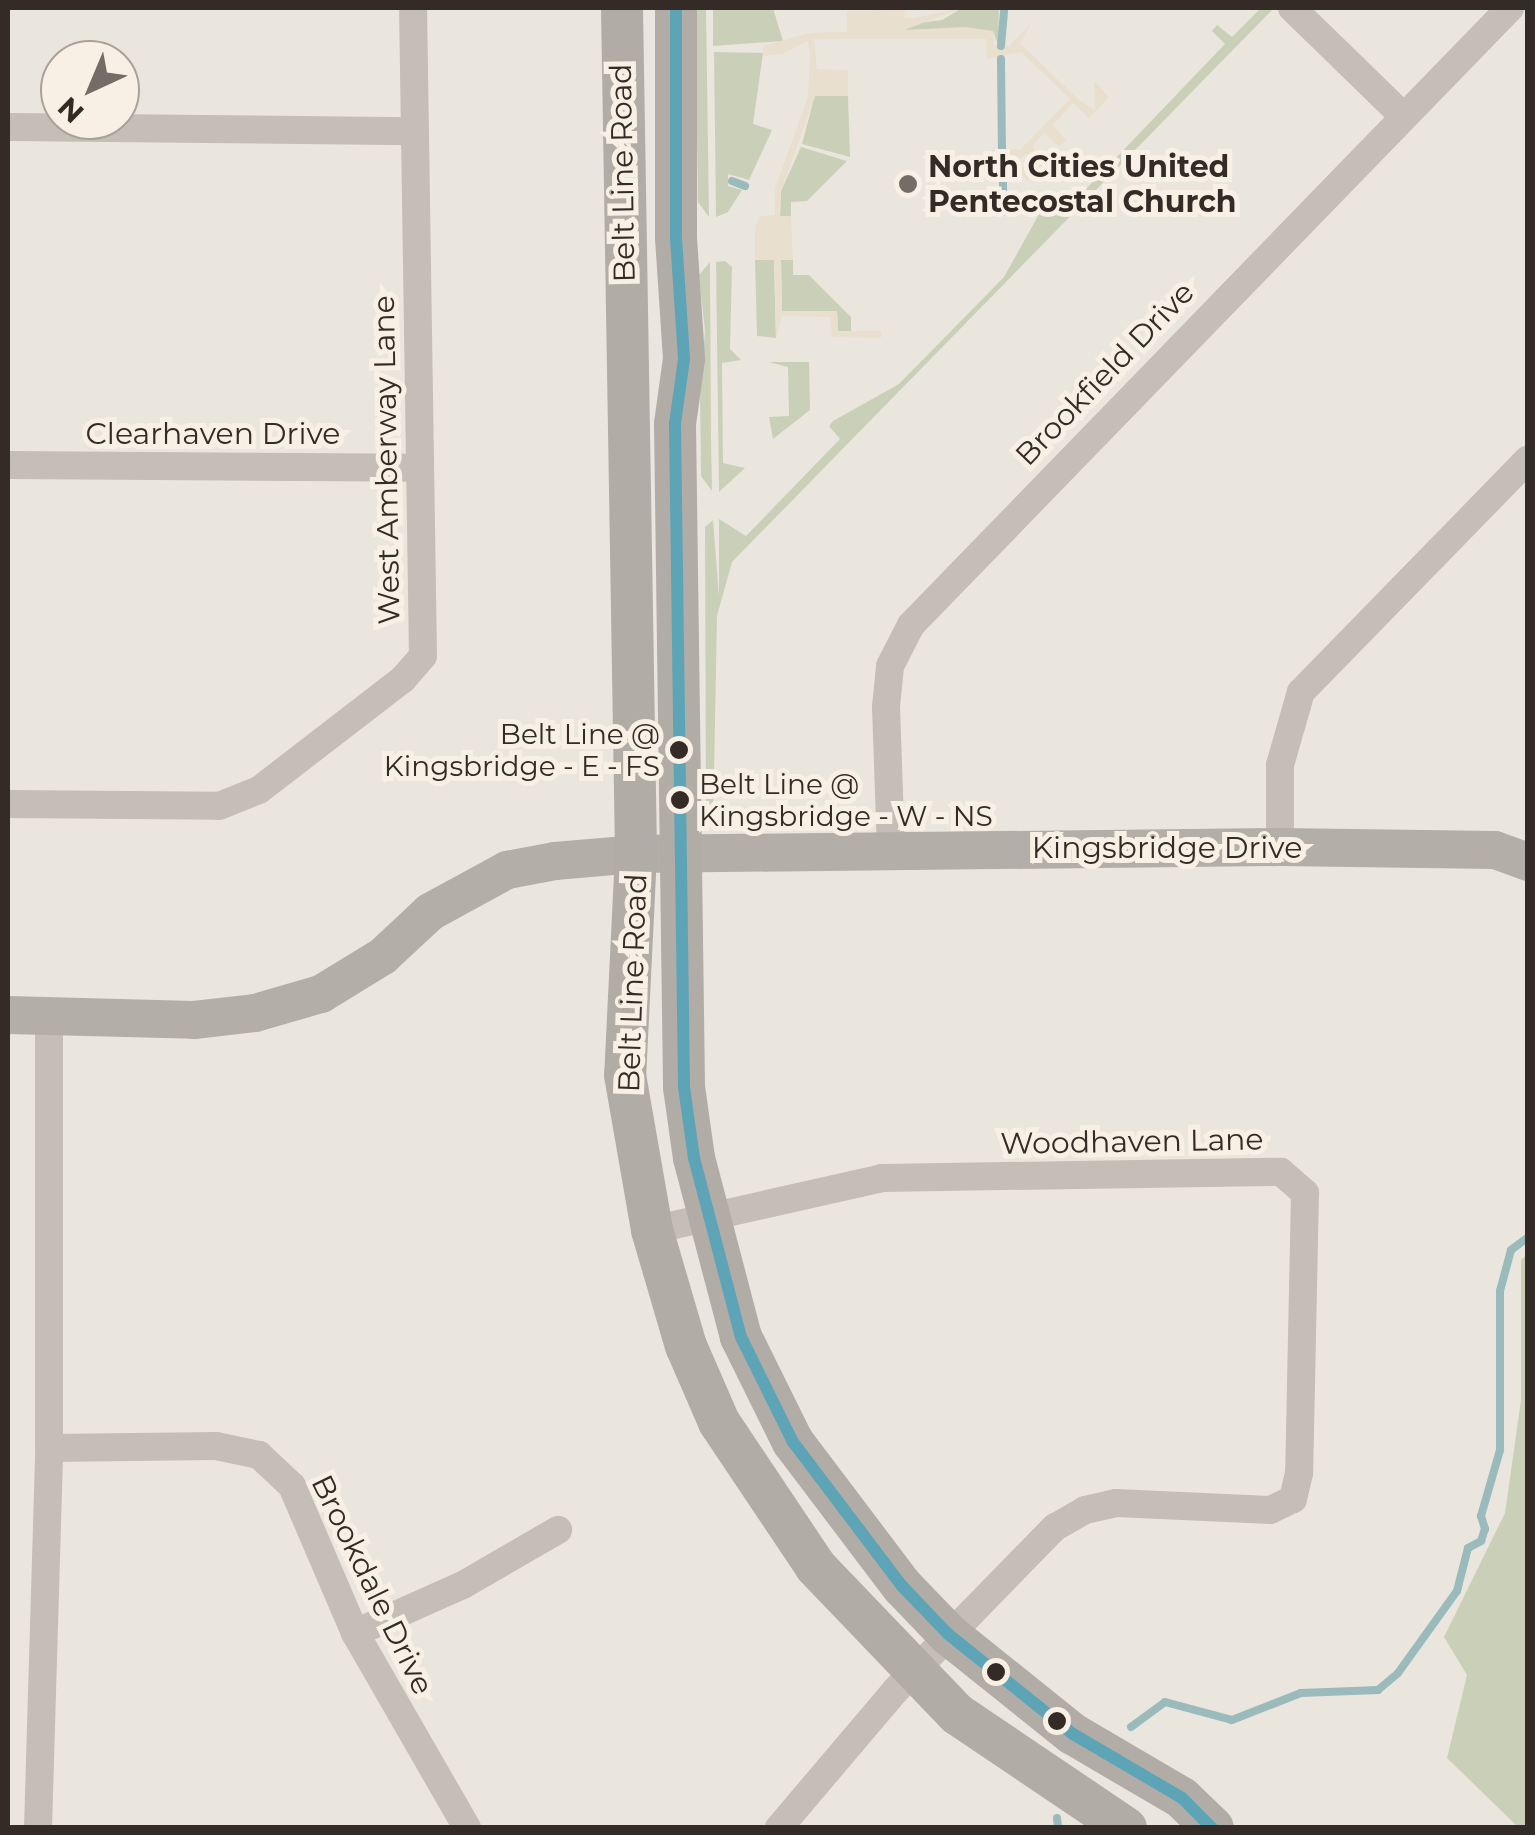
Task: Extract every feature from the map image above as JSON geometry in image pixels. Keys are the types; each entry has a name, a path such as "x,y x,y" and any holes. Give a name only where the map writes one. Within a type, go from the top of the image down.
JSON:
{"main road":[{"name":"Belt Line Road","path":"622,8 636,854 624,1075 652,1230 696,1371 747,1470 816,1567 912,1672 957,1714 1126,1828"},
{"name":"Belt Line Road","path":"676,8 676,238 684,359 675,424 684,1086 708,1220 741,1337 792,1442 902,1586 948,1634 1073,1734 1182,1798 1213,1828"},
{"path":"623,239 676,238"}],"street":[{"name":"West Amberway Lane","path":"8,804 219,806 259,790 404,678 423,656 412,8"},
{"path":"1292,8 1403,116"},
{"name":"Brookfield Drive","path":"891,850 886,707 890,666 911,626 1510,8"},
{"path":"8,127 414,131"},
{"path":"1280,847 1280,765 1301,692 1528,458"},
{"name":"Clearhaven Drive","path":"8,465 418,468"},
{"name":"Kingsbridge Drive","path":"8,1015 194,1020 255,1013 321,994 383,956 430,912 506,870 636,854 1280,847 1495,850 1528,862"},
{"path":"38,1828 49,1448 50,1014"},
{"name":"Woodhaven Lane","path":"652,1230 882,1178 1281,1172 1305,1193 1300,1473 1293,1500 1270,1510 1116,1503 1085,1510 1018,1558 948,1634"},
{"name":"Brookdale Drive","path":"49,1448 216,1446 260,1455 292,1486 355,1633 467,1828"},
{"path":"355,1633 463,1585 558,1530"},
{"path":"779,1828 948,1634"}],"green space":[{"path":"695,8 706,8 709,217 698,202"},
{"path":"713,8 773,8 783,41 713,46"},
{"path":"962,8 999,8 998,45 993,31 904,31 904,25 942,20"},
{"path":"1261,8 1274,8 732,562 717,616 713,830 706,816 705,527 713,520 719,597 719,519 746,536 840,439 829,426 833,421 899,384 1004,277 1048,198 1064,212 1225,44 1212,31 1217,25 1232,37"},
{"path":"714,52 763,53 753,124 772,130 749,180 728,174 728,186 742,190 728,212 716,217"},
{"path":"815,95 848,96 850,157 802,144"},
{"path":"801,147 847,161 807,201 791,202 791,216 780,217 781,191"},
{"path":"755,260 774,260 776,338 757,336"},
{"path":"781,260 793,260 793,275 809,275 851,317 851,331 838,331 837,311 782,311"},
{"path":"725,261 732,267 730,349 741,360 722,363 723,463 745,468 719,492 716,262"},
{"path":"710,262 712,491 701,476 700,389 705,331 699,275"},
{"path":"769,362 809,362 810,410 773,439 769,417 789,416 788,367"},
{"path":"1527,1254 1528,1827 1519,1828 1447,1758 1467,1675 1444,1637 1505,1513 1521,1400 1521,1260"}],"shaded area":[{"path":"962,8 904,30 965,27 993,31 994,45 1009,46 1032,22 1020,43 1078,99 1095,110 1094,81 1109,97 1089,118 1073,103 1053,125 1066,140 1059,147 1044,133 1032,147 1046,161 1039,168 1025,154 1018,161 1032,175 1027,180 1008,162 992,162 992,149 1021,149 1070,99 1021,52 987,59 986,39 814,39 817,69 848,70 848,96 815,96 781,191 780,216 791,216 793,260 781,260 782,311 837,311 838,331 881,331 881,338 832,337 830,317 782,316 776,338 774,260 755,260 755,227 760,216 775,215 775,188 808,97 810,53 808,41 783,54 763,56 763,46 808,33 847,32 847,11 904,10 905,18 914,18"}],"waterway":[{"path":"1001,46 1004,8"},
{"path":"1001,59 1002,149"},
{"path":"1003,162 1003,212"},
{"path":"732,181 745,186"},
{"path":"1131,1727 1165,1702 1232,1720 1301,1693 1378,1690 1398,1673 1457,1591 1468,1548 1481,1541 1485,1529 1481,1516 1500,1450 1500,1291 1511,1250 1528,1237"},
{"path":"1057,1818 1058,1828"}],"transit line":[{"path":"676,8 676,238 684,359 675,424 684,1087 694,1158 741,1337 793,1442 902,1586 948,1634 1073,1734 1182,1798 1212,1828"}],"place":[{"name":"North Cities United Pentecostal Church","path":"908,184"},
{"name":"Belt Line @ Kingsbridge - E - FS","path":"679,750"},
{"name":"Belt Line @ Kingsbridge - W - NS","path":"680,800"}]}
